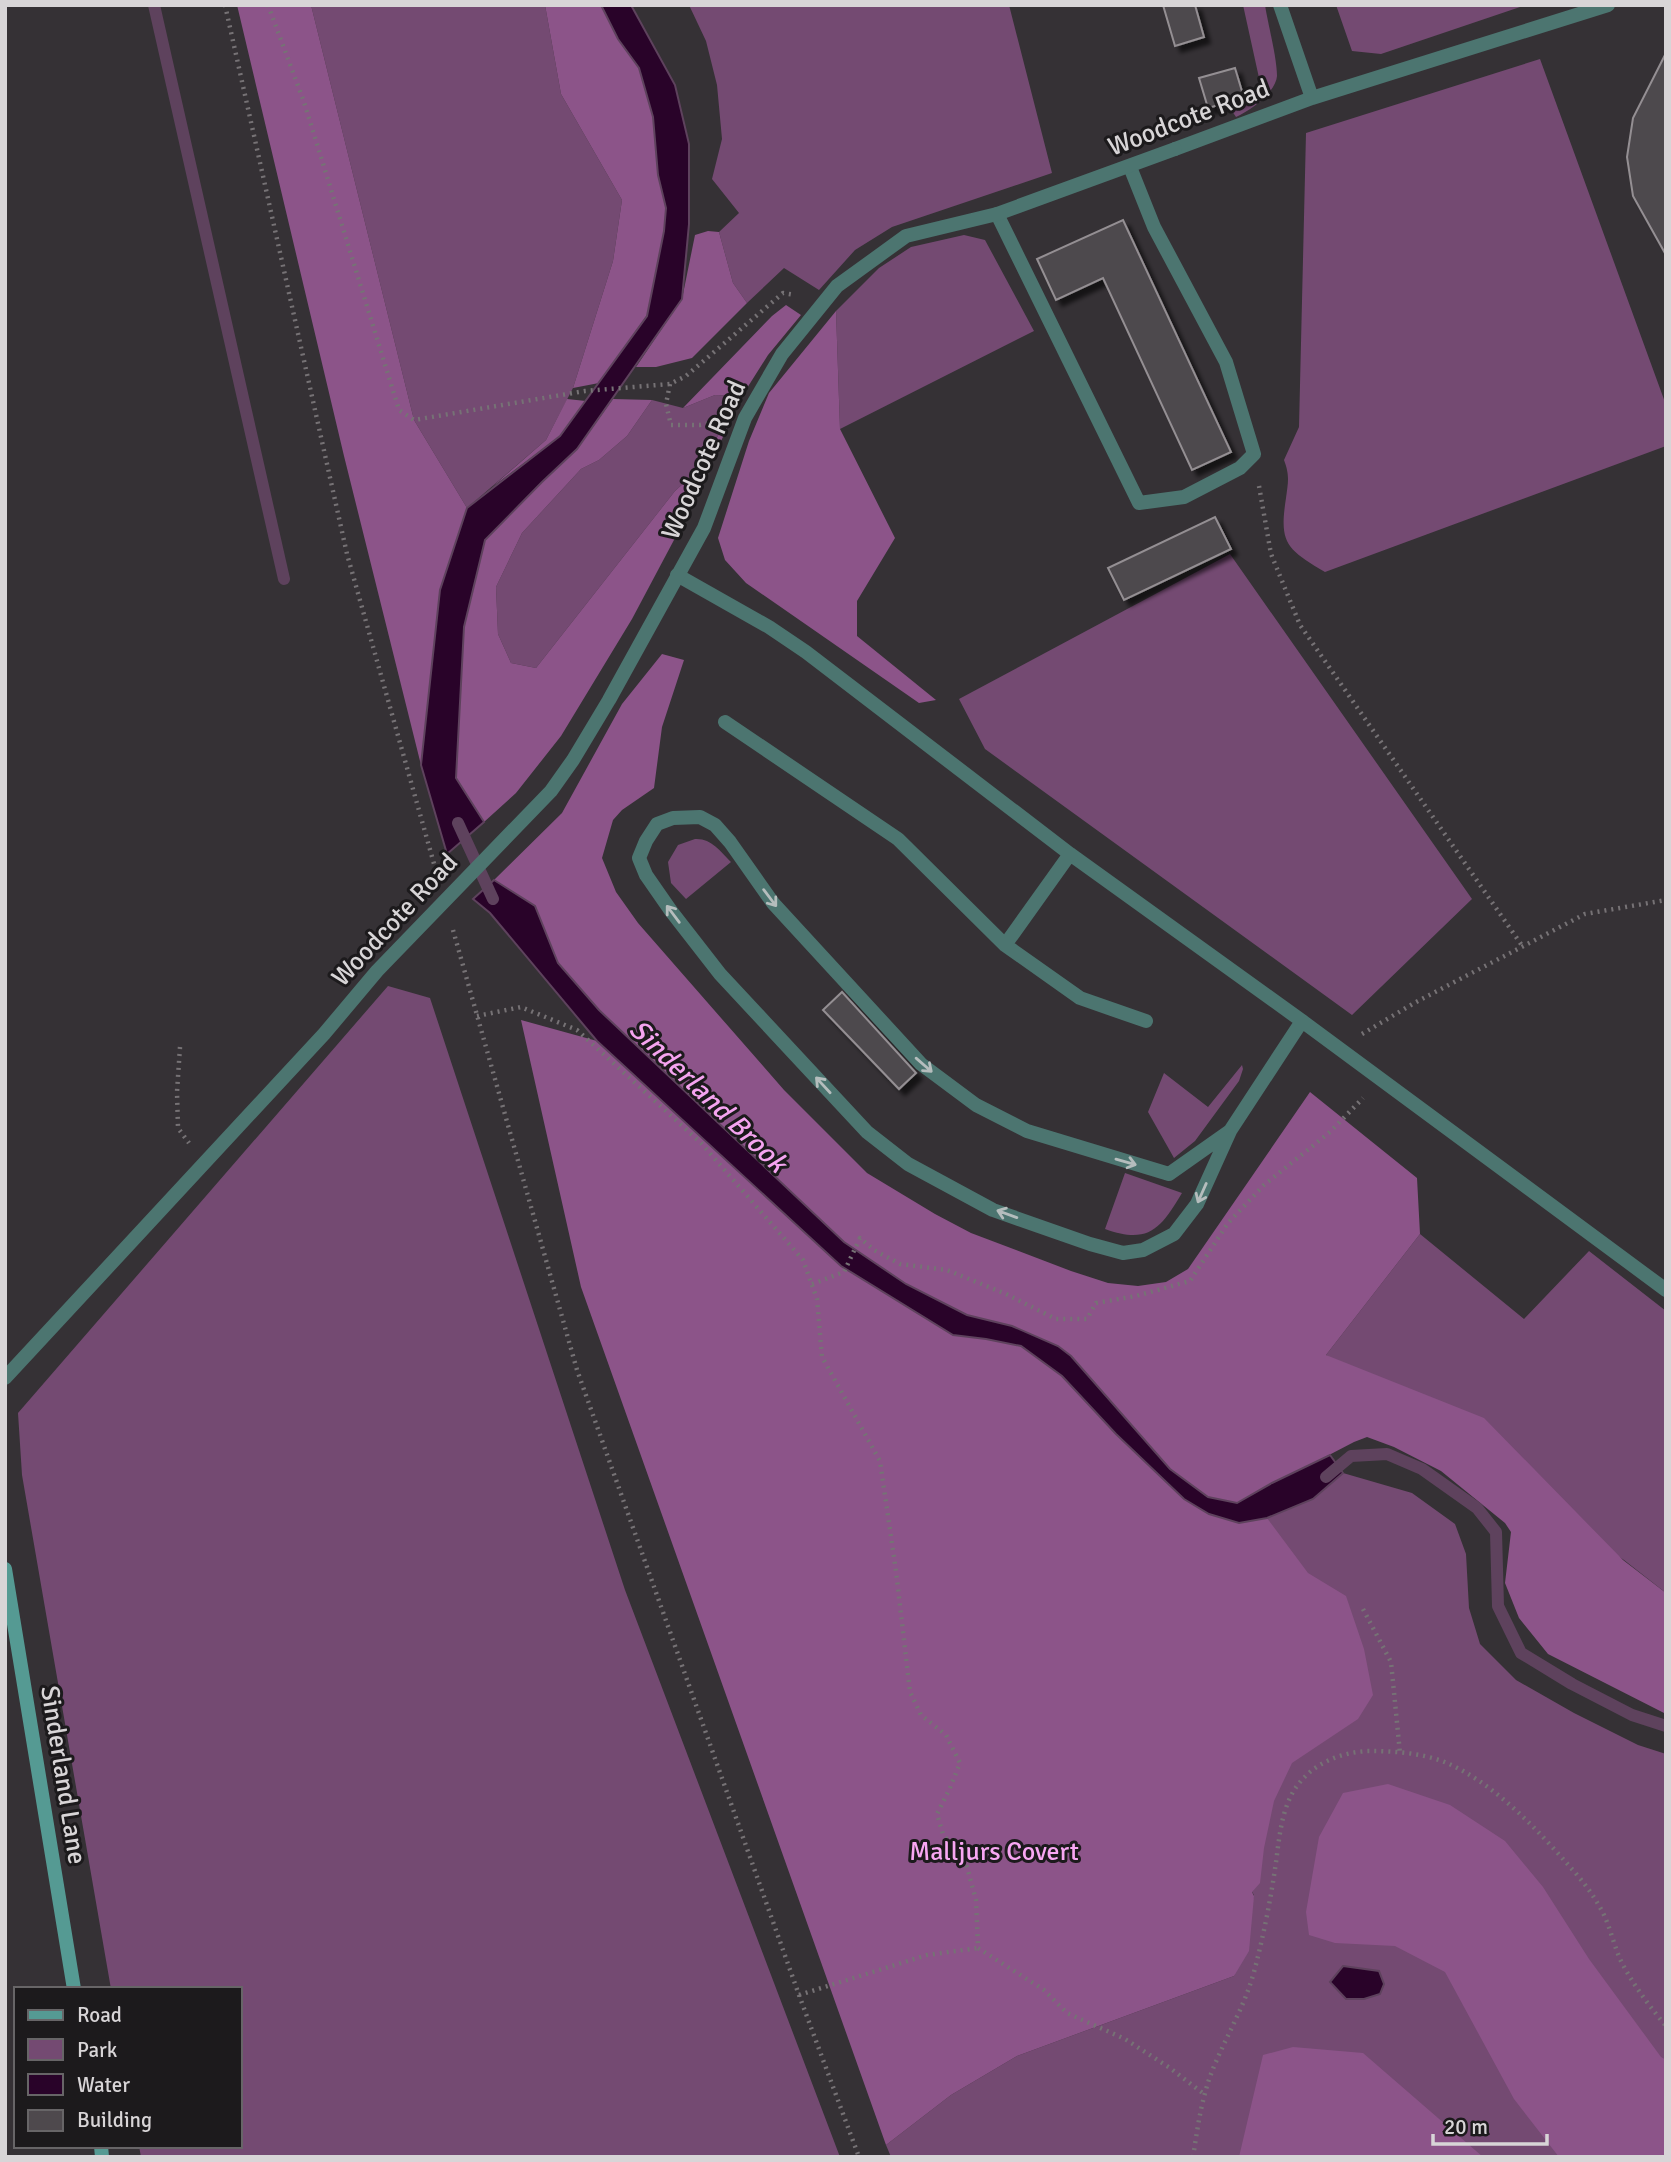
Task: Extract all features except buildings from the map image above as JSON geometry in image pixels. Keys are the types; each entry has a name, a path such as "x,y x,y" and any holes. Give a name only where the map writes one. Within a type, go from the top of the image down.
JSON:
{"street":[{"path":"1280,5 1312,98"},
{"name":"Woodcote Road","path":"5,1378 324,1034 377,971 551,791 609,700 704,528 745,418 782,354 837,286 906,236 997,214 1312,98 1608,5"},
{"path":"997,214 1139,503 1184,497 1240,468 1254,454 1226,362 1154,227 1130,167"},
{"path":"677,575 806,652 1069,854 1302,1021 1666,1290"},
{"path":"725,722 898,839 1005,946 1080,998 1146,1021"},
{"path":"1230,1131 1169,1174 1027,1131 976,1105 921,1064 773,903 715,825 700,817 673,818 657,824 646,841 639,858 646,874 671,911 720,974 867,1132 908,1164 993,1210 1090,1244 1123,1253 1143,1250 1174,1234 1197,1205 1230,1131 1302,1021"},
{"path":"1005,946 1069,854"},
{"name":"Sinderland Lane","path":"5,1569 74,1987"}],"path":[{"path":"225,5 346,554 440,884"},
{"path":"268,5 304,102 399,410 414,420 585,391 670,384 686,376 783,293 805,296 822,305"},
{"path":"670,384 666,404 671,425 700,425 745,418"},
{"path":"1254,454 1271,554 1300,625 1523,947"},
{"path":"1342,1051 1367,1030 1585,914 1666,900"},
{"path":"451,923 577,1370 859,2157"},
{"path":"477,1016 521,1007 577,1030 701,1143 803,1260 817,1299 822,1357 880,1461 897,1571 910,1692 921,1714 946,1735 960,1763 937,1814 943,1834 967,1867 976,1900 978,1948"},
{"path":"180,1047 178,1128 203,1164"},
{"path":"812,1284 844,1272 860,1238"},
{"path":"1363,1609 1391,1662 1400,1753"},
{"path":"1193,2157 1204,2094 1215,2064 1243,2007 1254,1973 1266,1921 1280,1830 1293,1793 1303,1778 1336,1756 1359,1752 1423,1756 1446,1763 1488,1788 1519,1814 1572,1869 1593,1896 1603,1913 1622,1963 1640,1993 1666,2025"},
{"path":"799,1995 927,1955 978,1948 1044,1990 1068,2013 1125,2039 1204,2094"}],"green space":[{"path":"237,5 311,5 414,420 467,508 440,590 421,765 344,456"},
{"path":"311,5 545,5 561,94 622,200 613,261 573,388 546,440 467,508 414,420"},
{"path":"545,5 601,5 618,39 639,68 653,117 658,175 666,208 647,315 599,383 573,388 613,261 622,200 561,94"},
{"path":"689,5 1009,5 1052,173 892,227 855,250 819,290 784,268 747,303 733,283 719,232 739,213 712,179 722,139 717,85 706,41"},
{"path":"1243,5 1265,5 1277,76 1272,88 1255,106 1236,117 1230,108 1263,96"},
{"path":"1336,5 1526,5 1381,54 1352,51"},
{"path":"1540,59 1666,405 1666,446 1325,572 1294,550 1288,543 1284,525 1288,479 1284,460 1299,427 1306,133"},
{"path":"708,231 719,232 733,283 747,303 692,358 656,367 636,367 682,299 695,235"},
{"path":"964,235 985,240 1034,331 840,429 836,311 879,268 911,247"},
{"path":"786,305 801,315 768,355 742,396 715,395 683,408 772,316"},
{"path":"836,311 840,429 895,538 857,601 857,636 936,700 919,703 746,583 725,560 718,538 749,441 769,393"},
{"path":"715,395 742,396 696,472 675,491 536,668 511,663 498,634 496,587 522,533 581,469 599,460 627,436 652,400 683,408"},
{"path":"742,396 683,523 632,619 561,736 516,793 484,822 456,778 464,627 485,540 577,449 613,399 652,400 627,436 599,460 581,469 522,533 496,587 498,634 511,663 536,668 675,491 696,472"},
{"path":"567,399 586,401 560,436 492,487 546,440"},
{"path":"1230,554 1472,899 1352,1015 985,749 959,699"},
{"path":"662,654 684,660 662,727 654,788 622,810 613,820 602,858 616,892 638,923 784,1090 867,1173 935,1214 971,1233 1071,1271 1108,1283 1138,1286 1166,1282 1188,1269 1310,1092 1417,1178 1420,1234 1326,1355 1484,1418 1623,1560 1666,1593 1666,1714 1548,1654 1519,1618 1505,1583 1511,1532 1505,1523 1441,1471 1394,1447 1367,1437 1237,1503 1208,1497 1170,1469 1071,1356 1058,1346 1012,1326 968,1315 906,1284 844,1242 599,1010 558,963 535,906 494,880 562,813 622,704"},
{"path":"695,839 711,843 731,862 686,899 671,883 668,862 678,845"},
{"path":"388,986 430,998 625,1590 840,2157 141,2157 139,2148 242,2148 242,1987 111,1987 22,1475 18,1413"},
{"name":"Malljurs Covert","path":"521,1020 597,1041 841,1266 953,1335 1021,1346 1062,1376 1116,1434 1239,1523 1267,1518 1308,1573 1346,1596 1364,1649 1373,1695 1358,1719 1292,1763 1274,1801 1260,1883 1252,1892 1254,1896 1249,1951 1234,1976 1017,2056 951,2095 886,2145 581,1287"},
{"path":"1242,1065 1239,1081 1195,1141 1174,1158 1148,1112 1164,1073 1208,1107"},
{"path":"1125,1173 1182,1193 1160,1224 1143,1234 1133,1235 1105,1229"},
{"path":"1420,1234 1524,1319 1589,1251 1666,1311 1666,1593 1624,1560 1326,1355"},
{"path":"1343,1473 1412,1493 1455,1524 1466,1554 1469,1608 1480,1644 1516,1680 1638,1745 1666,1754 1666,2157 891,2157 886,2145 951,2095 1017,2056 1234,1976 1254,1895 1088,1624 1184,1499 1313,1499"},
{"path":"1388,1784 1450,1805 1505,1841 1543,1887 1589,1959 1661,2057 1666,2060 1666,2157 1559,2157 1514,2099 1445,1972 1395,1946 1335,1943 1309,1935 1306,1912 1319,1837 1343,1793"},
{"path":"1293,2047 1363,2053 1483,2157 1239,2157 1263,2055"}],"water":[{"path":"601,5 631,5 675,85 689,144 689,224 682,299 577,449 485,540 464,627 456,778 484,822 447,854 421,765 440,590 467,508 560,436 647,316 664,231 666,208 658,175 653,117 639,68 618,39"},
{"path":"494,880 535,906 558,963 599,1010 844,1242 906,1284 967,1315 1012,1326 1058,1346 1071,1356 1170,1469 1208,1497 1237,1503 1330,1455 1343,1473 1313,1499 1267,1518 1239,1523 1209,1514 1184,1499 1116,1434 1062,1376 1021,1346 953,1335 841,1266 597,1041 490,913 473,899"},
{"path":"1343,1966 1379,1971 1384,1984 1380,1994 1364,1999 1346,1999 1330,1982"}],"waterway":[{"path":"154,5 284,579"},
{"name":"Sinderland Brook","path":"458,823 493,899"},
{"name":"Sinderland Brook","path":"1326,1477 1351,1456 1387,1454 1422,1469 1477,1508 1496,1532 1498,1606 1521,1653 1572,1684 1632,1715 1666,1726"}]}
